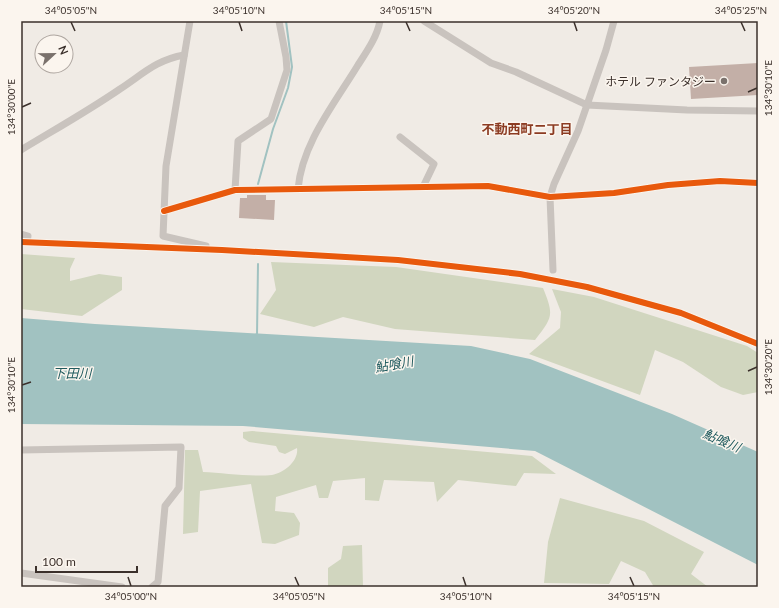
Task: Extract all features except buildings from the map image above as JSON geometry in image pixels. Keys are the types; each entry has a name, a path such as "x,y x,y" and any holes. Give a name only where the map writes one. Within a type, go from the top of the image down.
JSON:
{"street":[{"path":"190,21 166,166 163,236 222,250"},
{"path":"235,190 238,141 271,119 287,70 279,21"},
{"path":"298,189 299,177 311,143 367,50 378,30 380,21"},
{"path":"424,21 491,62 587,105 687,110 758,111"},
{"path":"554,270 550,197 587,105 606,50 614,21"},
{"path":"21,150 120,89 153,65 170,57 184,55"},
{"path":"400,137 434,164 423,186"},
{"path":"164,211 235,190 488,186 550,197 614,193 668,185 720,181 758,183"},
{"path":"21,234 28,236 24,242"},
{"path":"24,242 222,250 398,260 520,274 587,287 680,313 758,344"},
{"path":"21,450 181,447 179,488 165,506 158,582 152,587"},
{"path":"21,573 122,587"}],"green space":[{"path":"21,254 75,258 70,269 70,281 99,274 122,277 122,290 82,316 21,309"},
{"path":"271,262 396,267 543,288 549,304 550,316 535,340 395,329 343,317 314,327 260,314 276,290"},
{"path":"552,289 594,297 747,346 758,353 758,392 743,395 721,387 683,362 655,350 640,395 529,354 560,328 561,312"},
{"path":"252,431 532,456 556,474 524,473 516,486 458,480 437,502 434,482 384,480 379,501 365,500 365,478 333,481 328,498 319,498 316,485 276,497 275,511 294,513 300,523 299,535 275,544 262,543 251,484 200,491 198,532 183,534 185,450 198,450 203,472 272,475 286,469 293,462 296,457 297,448 285,454 279,452 276,446 249,442 243,438 243,432"},
{"path":"560,498 644,521 704,552 691,574 708,587 654,587 645,572 621,561 609,584 544,583 548,542"},
{"path":"362,545 363,587 328,587 328,568 341,559 343,546"}],"water":[{"name":"下田川","path":"21,318 95,324 471,346 530,359 672,414 758,452 758,565 535,451 243,426 21,424"}],"waterway":[{"path":"258,184 273,129 288,88 292,67 286,21"},
{"path":"257,335 258,264"}],"cycle path":[{"path":"164,211 235,190 488,186 550,197 614,193 668,185 720,181 758,183"},
{"path":"21,242 222,250 398,260 520,274 587,287 681,313 758,344"}],"place":[{"name":"ホテル ファンタジー","path":"724,81"}],"district":[{"name":"不動西町二丁目","path":"527,129"}],"water label":[{"name":"鮎喰川","path":"394,364"},
{"name":"鮎喰川","path":"722,440"}]}
